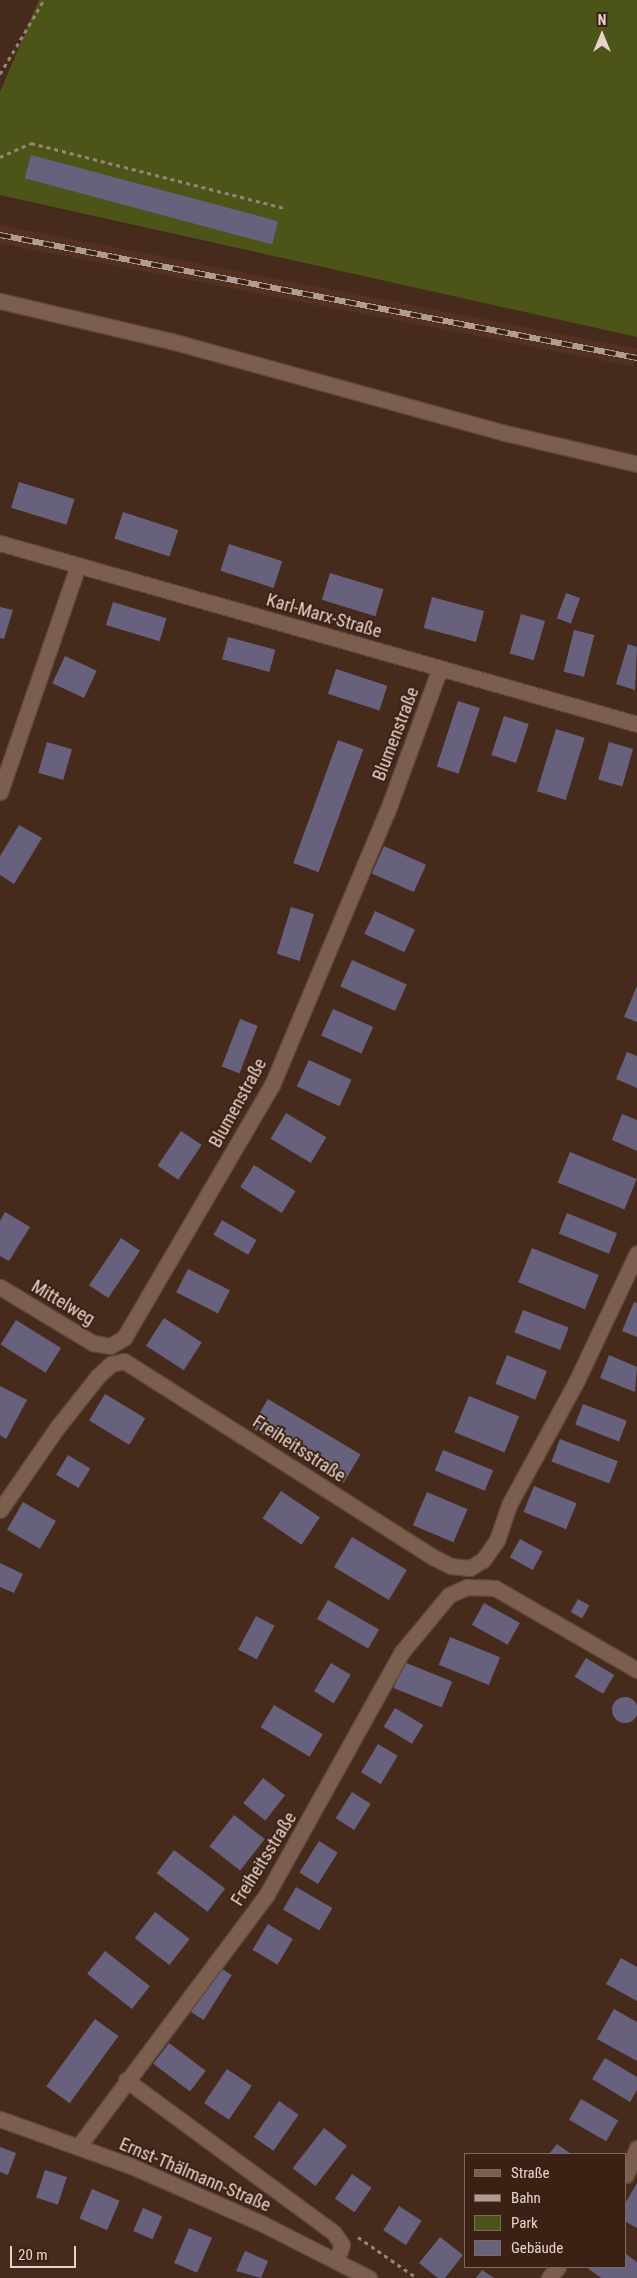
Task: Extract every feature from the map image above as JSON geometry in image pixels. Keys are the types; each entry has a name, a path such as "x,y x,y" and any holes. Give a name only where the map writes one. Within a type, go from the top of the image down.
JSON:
{"street":[{"path":"0,301 171,341 505,433 637,464"},
{"name":"Karl-Marx-Straße","path":"0,543 637,724"},
{"path":"0,792 78,565"},
{"name":"Blumenstraße","path":"110,1346 124,1338 272,1084 387,812 440,668"},
{"path":"637,1253 576,1380 510,1503 497,1540 483,1560 465,1569 466,1587 496,1588 637,1670"},
{"name":"Mittelweg","path":"0,1287 76,1334 110,1346"},
{"path":"0,1510 56,1429 114,1362 110,1346"},
{"name":"Freiheitsstraße","path":"114,1362 132,1364 435,1558 465,1569"},
{"name":"Freiheitsstraße","path":"78,2147 126,2080 267,1894 401,1653 449,1595 466,1587"},
{"path":"126,2080 340,2239 337,2260"},
{"name":"Ernst-Thälmann-Straße","path":"0,2119 149,2174 337,2260 369,2278"},
{"path":"627,2173 637,2148"},
{"path":"549,2278 557,2268"}],"path":[{"path":"0,74 44,0"},
{"path":"0,157 31,144 285,208"},
{"path":"340,2239 360,2237 417,2278"}],"shaded area":[{"path":"0,225 637,349 634,367 0,243"}],"green space":[{"path":"39,0 637,0 637,337 0,195 0,92"}],"building":[{"path":"31,155 278,221 272,244 25,178"},
{"path":"19,482 74,499 67,525 11,508"},
{"path":"123,512 178,530 170,557 114,539"},
{"path":"229,544 282,561 274,588 220,571"},
{"path":"330,573 384,589 375,616 322,600"},
{"path":"566,593 580,598 571,624 557,618"},
{"path":"432,597 484,611 476,642 424,628"},
{"path":"113,602 167,618 160,641 106,625"},
{"path":"0,607 13,610 4,639 0,638"},
{"path":"521,614 545,621 534,660 510,653"},
{"path":"574,630 594,635 584,677 564,672"},
{"path":"228,637 275,650 269,672 222,659"},
{"path":"628,644 637,647 635,690 616,684"},
{"path":"65,656 97,671 84,698 52,683"},
{"path":"336,669 387,686 379,710 328,694"},
{"path":"458,701 480,708 459,774 437,767"},
{"path":"504,716 529,724 516,763 491,755"},
{"path":"556,729 585,738 566,800 537,791"},
{"path":"338,740 363,749 319,872 293,863"},
{"path":"47,742 72,749 63,780 38,773"},
{"path":"609,742 633,749 622,786 598,779"},
{"path":"19,825 42,838 14,884 0,875 0,856"},
{"path":"384,846 426,865 414,892 372,873"},
{"path":"291,907 314,914 300,961 277,954"},
{"path":"375,911 415,930 404,952 364,934"},
{"path":"352,960 407,984 395,1011 340,986"},
{"path":"637,986 637,1022 624,1017"},
{"path":"333,1009 373,1027 361,1053 321,1035"},
{"path":"240,1019 258,1026 239,1073 222,1067"},
{"path":"627,1052 637,1056 637,1088 616,1079"},
{"path":"309,1060 352,1080 339,1106 297,1086"},
{"path":"286,1113 326,1137 311,1163 271,1139"},
{"path":"622,1114 637,1120 637,1151 612,1140"},
{"path":"181,1131 202,1145 178,1180 158,1166"},
{"path":"570,1152 637,1179 624,1210 558,1183"},
{"path":"254,1165 296,1191 282,1213 240,1187"},
{"path":"5,1212 30,1227 9,1261 0,1256 0,1221"},
{"path":"567,1213 617,1233 609,1254 559,1233"},
{"path":"222,1220 257,1240 248,1255 214,1235"},
{"path":"121,1238 140,1251 108,1298 89,1285"},
{"path":"532,1248 599,1275 585,1309 518,1282"},
{"path":"188,1269 230,1290 218,1314 176,1292"},
{"path":"634,1302 637,1303 637,1337 622,1331"},
{"path":"523,1310 569,1328 560,1350 514,1332"},
{"path":"164,1318 202,1343 184,1370 146,1346"},
{"path":"16,1320 61,1348 46,1373 1,1345"},
{"path":"507,1355 547,1371 535,1400 495,1384"},
{"path":"609,1355 637,1367 635,1392 600,1378"},
{"path":"0,1386 27,1400 6,1439 0,1435"},
{"path":"105,1394 145,1418 129,1445 89,1421"},
{"path":"469,1396 519,1416 504,1452 454,1432"},
{"path":"268,1399 361,1455 344,1483 251,1427"},
{"path":"583,1404 627,1421 619,1441 575,1425"},
{"path":"560,1439 618,1461 609,1484 551,1461"},
{"path":"443,1450 493,1470 485,1491 435,1470"},
{"path":"68,1455 90,1468 78,1488 56,1475"},
{"path":"534,1486 577,1503 566,1529 524,1512"},
{"path":"281,1491 320,1517 302,1545 263,1518"},
{"path":"427,1492 468,1509 453,1542 413,1525"},
{"path":"23,1502 56,1521 40,1549 7,1530"},
{"path":"352,1537 407,1570 389,1600 334,1567"},
{"path":"520,1539 543,1552 533,1570 510,1557"},
{"path":"0,1563 23,1574 14,1593 0,1587"},
{"path":"578,1599 589,1605 582,1618 571,1612"},
{"path":"328,1600 379,1630 368,1649 317,1619"},
{"path":"484,1603 520,1623 508,1645 472,1625"},
{"path":"256,1616 275,1626 257,1659 238,1650"},
{"path":"450,1637 500,1657 489,1685 439,1665"},
{"path":"586,1658 614,1675 603,1694 575,1677"},
{"path":"404,1662 452,1681 442,1707 394,1688"},
{"path":"331,1663 351,1675 334,1703 314,1691"},
{"path":"625,1697 634,1701 638,1710 634,1719 625,1723 616,1719 612,1710 616,1701"},
{"path":"274,1705 323,1734 309,1757 261,1727"},
{"path":"395,1708 423,1725 412,1744 384,1727"},
{"path":"378,1744 398,1756 381,1784 361,1772"},
{"path":"263,1778 285,1795 265,1820 243,1803"},
{"path":"352,1792 371,1804 354,1830 336,1818"},
{"path":"234,1815 265,1839 240,1871 209,1847"},
{"path":"319,1841 338,1853 318,1884 299,1872"},
{"path":"174,1850 225,1889 208,1912 157,1873"},
{"path":"296,1887 332,1908 319,1931 283,1910"},
{"path":"155,1912 190,1939 169,1965 135,1938"},
{"path":"268,1924 293,1939 277,1965 253,1950"},
{"path":"105,1951 150,1986 132,2009 87,1974"},
{"path":"621,1958 637,1967 637,2001 606,1984"},
{"path":"219,1967 232,1975 204,2020 191,2012"},
{"path":"614,2009 637,2022 637,2061 597,2039"},
{"path":"95,2019 118,2036 70,2103 46,2086"},
{"path":"169,2043 206,2071 190,2091 153,2064"},
{"path":"605,2058 637,2077 637,2090 630,2102 592,2079"},
{"path":"227,2069 252,2086 229,2120 204,2103"},
{"path":"581,2099 618,2120 606,2141 569,2120"},
{"path":"279,2101 299,2115 273,2151 254,2137"},
{"path":"324,2128 347,2146 315,2186 293,2168"},
{"path":"557,2144 570,2153 550,2153"},
{"path":"0,2147 16,2153 8,2175 0,2172"},
{"path":"45,2170 67,2177 58,2205 36,2198"},
{"path":"352,2174 372,2188 354,2212 335,2199"},
{"path":"637,2183 637,2228 627,2223 627,2200"},
{"path":"92,2189 120,2201 107,2230 79,2218"},
{"path":"399,2206 422,2221 406,2245 383,2230"},
{"path":"143,2208 162,2216 153,2239 133,2231"},
{"path":"189,2228 212,2238 197,2273 174,2263"},
{"path":"440,2237 463,2255 445,2278 438,2278 419,2263"},
{"path":"245,2251 268,2261 261,2278 236,2271"},
{"path":"627,2255 637,2262 637,2278 601,2278 587,2268 627,2268"},
{"path":"482,2270 494,2278 476,2278"}],"railway":[{"path":"0,235 637,358"}]}
